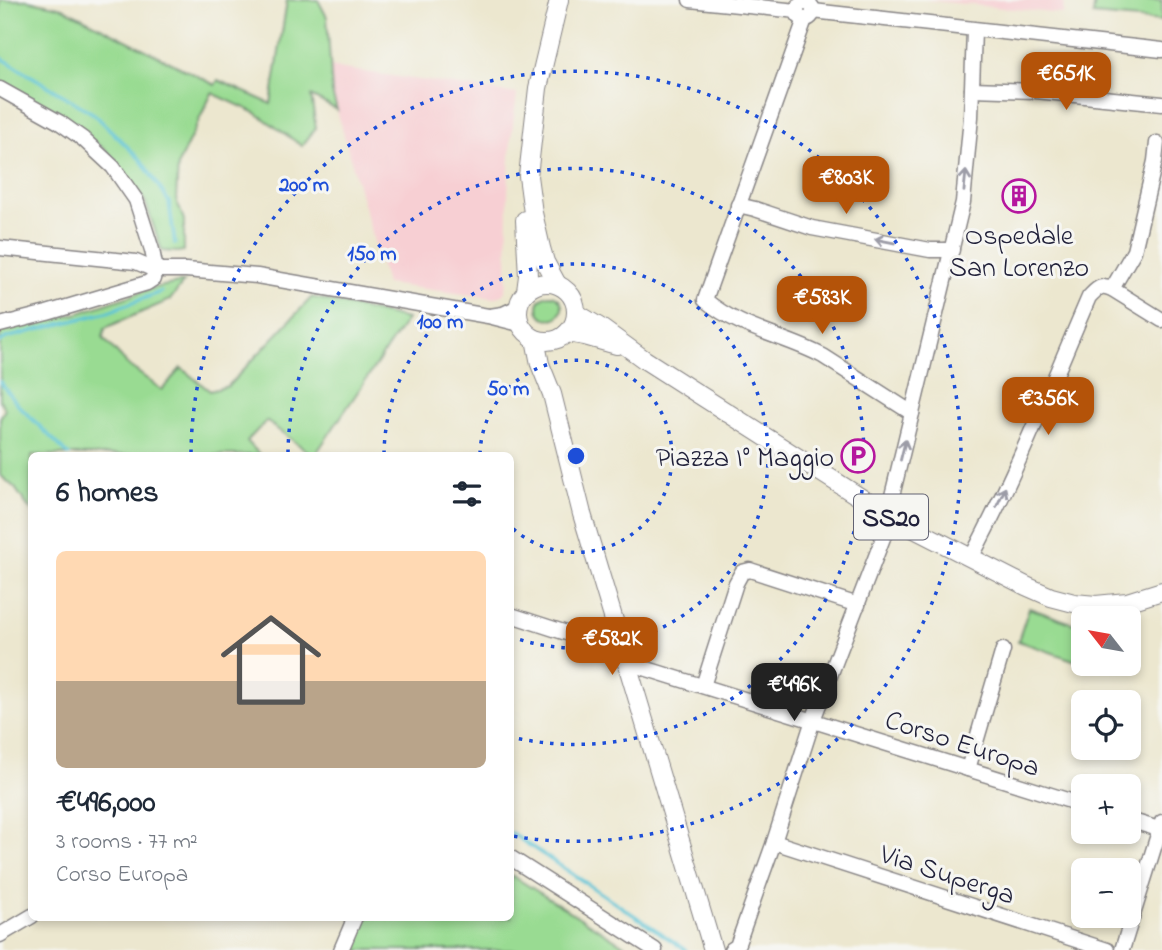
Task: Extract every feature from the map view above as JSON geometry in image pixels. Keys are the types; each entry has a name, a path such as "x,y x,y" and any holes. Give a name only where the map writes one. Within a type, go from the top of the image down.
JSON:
{"main road":[{"path":"557,284 541,248 528,176 538,88 559,0"},
{"path":"529,186 525,212 528,276 521,307 529,335 544,341 585,336 617,345 645,360"},
{"path":"521,307 541,283 557,284 571,295 575,304 576,313 571,327 561,337 550,365 552,394"},
{"path":"576,313 645,360"},
{"path":"535,339 540,364 552,394 582,514 713,950"},
{"name":"SS20","path":"645,360 891,517 1026,586 1074,603 1127,602 1162,590"}],"street":[{"path":"691,0 806,9 1162,50"},
{"path":"806,9 705,300 755,330 823,356 912,413"},
{"path":"732,950 737,946 813,720 891,517 892,496 963,202 971,117 974,30"},
{"path":"0,89 59,121 113,167 136,200 152,250 155,270 153,279 136,287 0,325"},
{"path":"972,89 1036,91 1162,104"},
{"path":"1112,289 1134,251 1157,143"},
{"path":"738,205 812,228 930,250 952,250"},
{"path":"0,248 136,262 155,270 257,276 488,317 521,307"},
{"path":"971,558 1027,440 1089,297 1098,288 1105,286 1162,320"},
{"path":"703,686 736,583 742,572 750,570 858,605"},
{"name":"Corso Europa","path":"514,616 703,686 1071,801"},
{"path":"968,769 1003,650"},
{"path":"1122,950 1161,827 1141,823"},
{"name":"Via Superga","path":"774,842 1107,950"},
{"path":"514,860 655,950"},
{"path":"0,935 28,918"},
{"path":"341,950 353,921"}],"shaded area":[{"path":"924,0 1064,0 1063,14"},
{"path":"330,67 517,94 508,193 507,284 502,295 494,298 386,284 332,93"}],"green space":[{"path":"0,0 28,0 63,8 215,85 218,80 271,104 287,0 318,0 327,17 332,93 337,110 311,96 316,128 302,146 256,113 212,93 178,164 176,199 184,220 184,251 162,251 145,201 107,151 51,111 0,82"},
{"path":"1095,0 1162,0 1162,21 1093,15"},
{"path":"184,282 170,300 105,328 103,338 128,365 162,390 181,368 210,391 228,386 312,297 407,319 317,452 309,452 266,421 247,441 257,452 28,452 28,507 15,488 0,475 0,418 5,409 0,400 0,331 79,313 153,288"},
{"path":"550,295 558,299 562,307 558,315 550,319 542,315 538,307 542,299"},
{"path":"1029,608 1071,623 1071,659 1018,641"},
{"path":"514,877 632,950 347,950 359,921 514,921"}],"waterway":[{"path":"0,57 94,114 141,160 169,202 175,244"},
{"path":"0,342 6,338 107,312 161,292"},
{"path":"0,382 18,405 66,452"},
{"path":"514,835 686,950"}],"place":[{"name":"Ospedale San Lorenzo","path":"1019,196"},
{"name":"Piazza I° Maggio","path":"858,456"}]}
